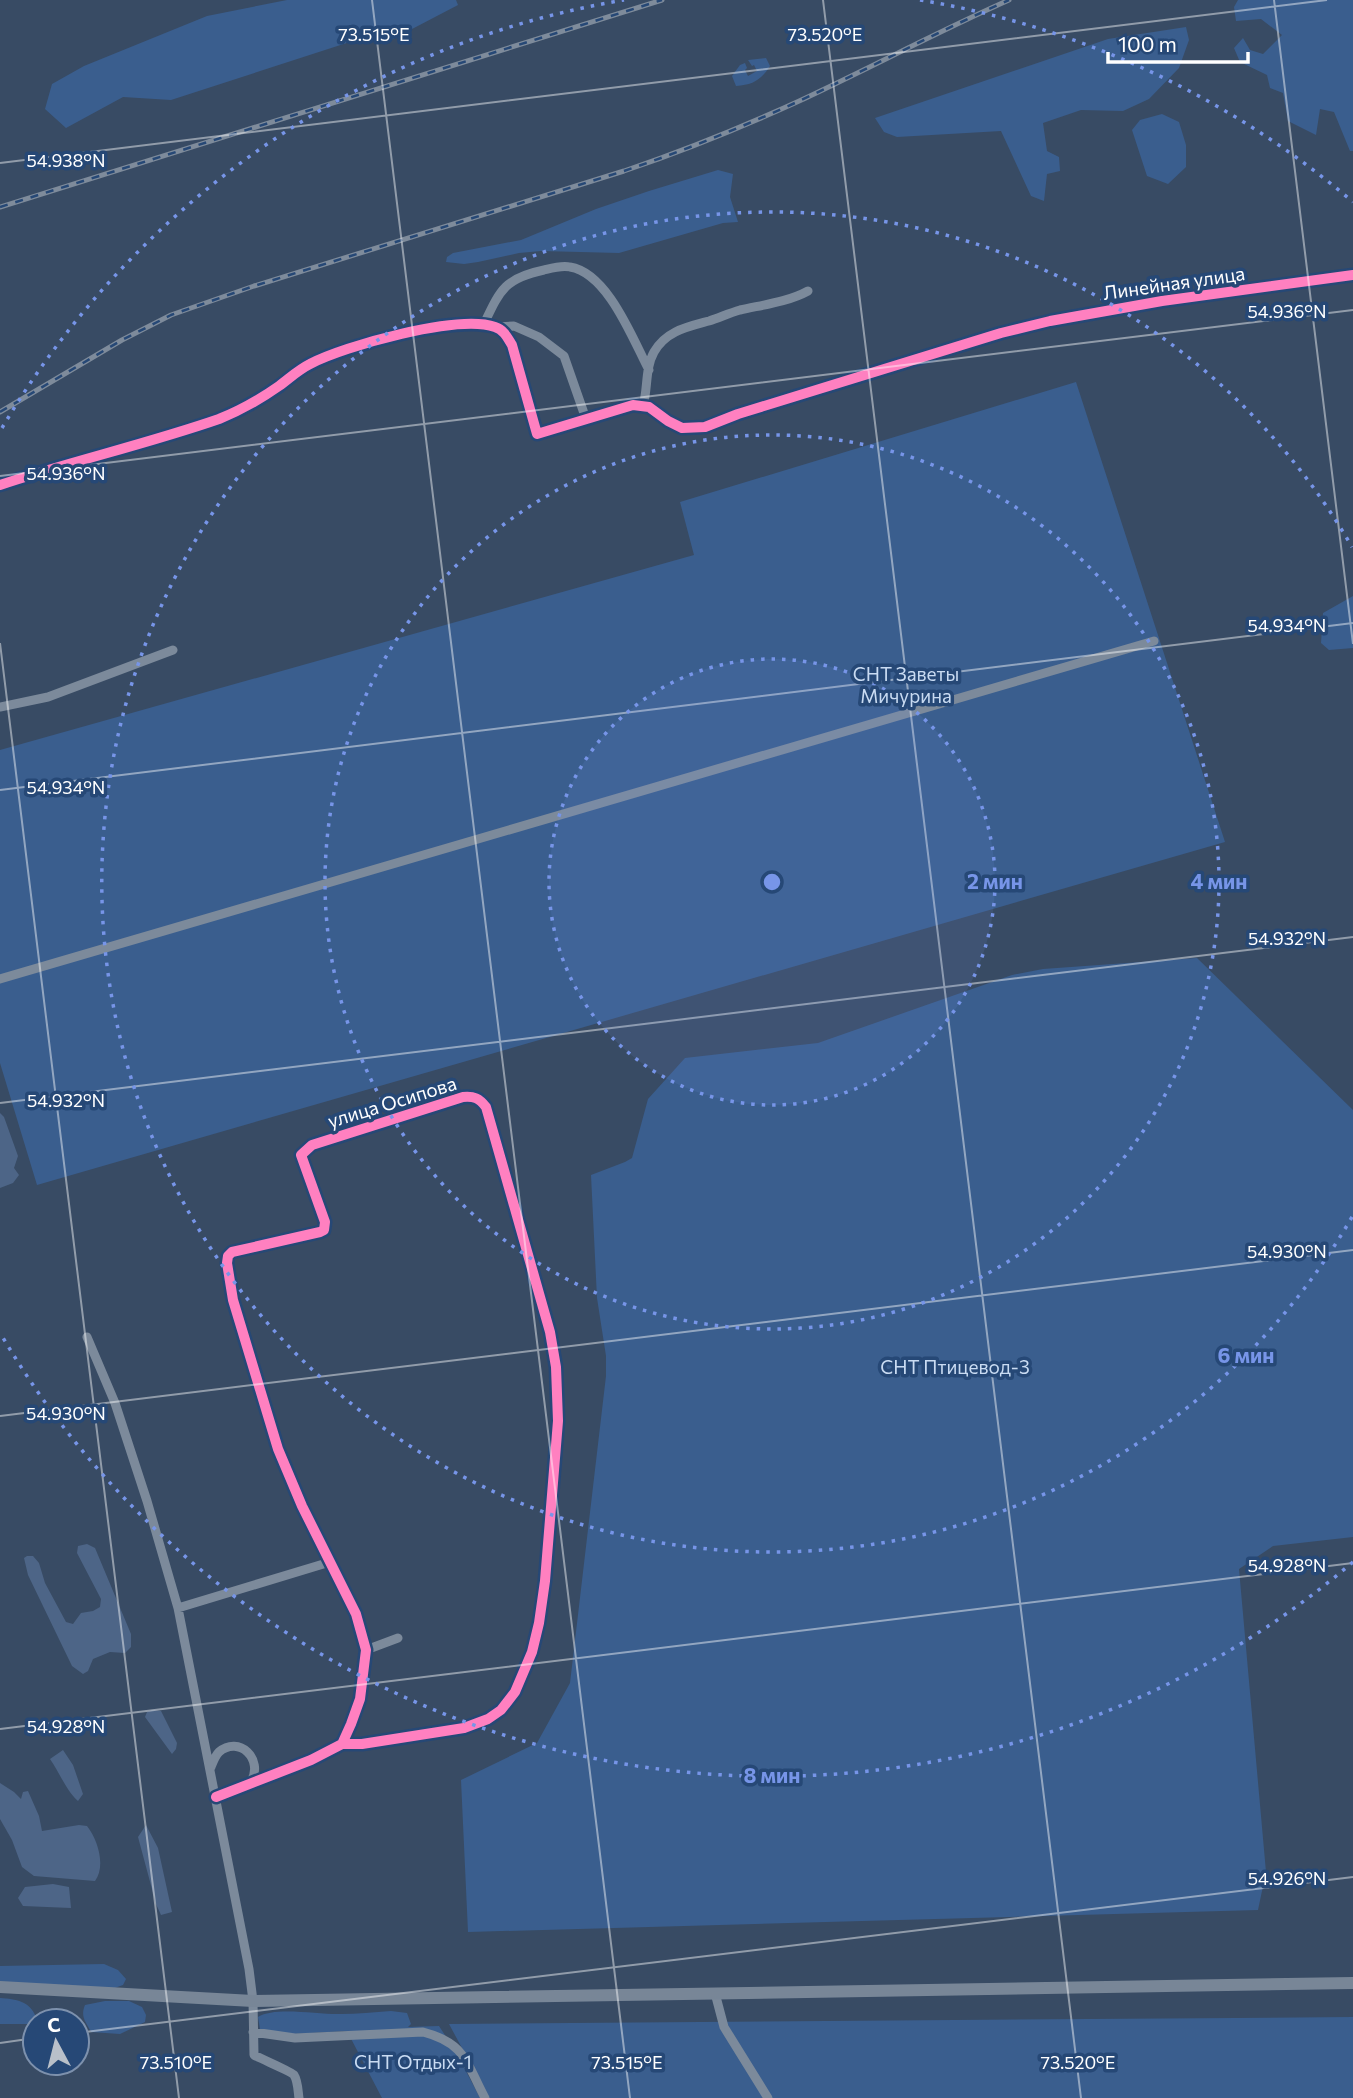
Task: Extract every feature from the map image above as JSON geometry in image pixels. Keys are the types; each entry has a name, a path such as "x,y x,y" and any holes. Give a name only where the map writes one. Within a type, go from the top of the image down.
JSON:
{"main road":[{"path":"0,1987 253,2001 1353,1983"}],"street":[{"path":"484,324 505,286 537,272 570,267 582,271 603,287 649,370"},
{"name":"Линейная улица","path":"643,406 682,428 705,427 738,414 1001,333 1050,321 1162,300 1353,275"},
{"path":"497,327 505,332 512,345 537,434 633,405 643,406 654,351 666,337 685,326 735,311 798,297 808,291"},
{"path":"0,485 219,419 270,392 307,365 338,352 434,327 462,323 513,326 540,337 564,356 586,419"},
{"path":"0,979 1154,641"},
{"path":"0,707 48,697 173,650"},
{"name":"улица Осипова","path":"216,1797 311,1760 342,1744 362,1744 464,1728 488,1719 501,1710 515,1692 532,1652 545,1581 558,1421 556,1367 550,1332 486,1107 481,1100 473,1096 312,1145 301,1155 325,1222 324,1230 232,1252 228,1256 233,1300 278,1449 302,1506 356,1614 366,1650 360,1699 342,1744"},
{"path":"86,1337 115,1403 178,1608 249,1969 253,2001 254,2055 289,2070 295,2076 299,2098"},
{"path":"178,1608 330,1562"},
{"path":"366,1650 398,1638"},
{"path":"211,1767 217,1753 228,1747 239,1747 250,1754 255,1764 255,1775 251,1782"},
{"path":"715,1993 724,2027 768,2098"},
{"path":"253,2032 295,2038 422,2032 442,2037 460,2050 485,2098"}],"green space":[{"path":"287,0 456,0 458,5 391,40 359,39 171,100 123,97 66,128 45,109 52,84 84,66 207,16"},
{"path":"1238,0 1353,0 1353,151 1350,151 1334,112 1320,109 1316,135 1288,121 1283,93 1270,88 1267,75 1240,62 1234,48 1243,38 1250,50 1263,54 1282,35 1261,19 1236,21 1234,7"},
{"path":"1186,27 1189,40 1179,68 1149,99 1123,111 1081,110 1043,123 1047,151 1059,157 1060,171 1047,174 1044,201 1031,196 1001,131 897,137 884,132 875,118 1108,39"},
{"path":"766,58 770,66 760,78 752,83 736,86 732,76 740,65 745,63 748,76 757,71 748,60"},
{"path":"1162,114 1179,122 1186,145 1186,167 1168,184 1147,176 1132,130 1140,120"},
{"path":"718,170 733,174 730,197 738,222 723,223 619,253 541,251 464,264 446,262 447,257 453,253 521,240 596,209"},
{"name":"СНТ Заветы Мичурина","path":"1076,382 1225,842 37,1185 0,1063 0,750 694,555 680,502"},
{"path":"1353,596 1353,648 1329,650 1321,643 1323,613"},
{"name":"СНТ Птицевод-3","path":"1197,958 1353,1110 1353,1537 1273,1546 1239,1569 1266,1872 1258,1910 468,1932 461,1780 537,1743 570,1683 606,1376 606,1356 597,1298 591,1175 632,1158 648,1099 685,1058 818,1043 1012,975 1043,969"},
{"path":"104,1964 118,1970 126,1979 123,1985 112,1989 0,1984 0,1966"},
{"path":"0,1998 22,2002 30,2007 21,2007 21,2024 0,2024"},
{"path":"105,2001 129,2001 142,2007 146,2015 145,2022 120,2034 91,2032 91,2007 85,2005"},
{"name":"СНТ Отдых-1","path":"286,2011 341,2014 391,2011 407,2013 411,2024 408,2027 439,2026 480,2098 382,2098 347,2031 292,2034 260,2029 258,2017"},
{"path":"1353,2017 1353,2098 489,2098 449,2024"}],"shaded area":[{"path":"0,1113 4,1117 18,1156 14,1168 19,1175 13,1183 0,1188"},
{"path":"87,1544 95,1548 131,1634 131,1647 125,1653 110,1652 93,1659 88,1671 83,1674 72,1666 28,1575 24,1558 33,1556 39,1563 45,1583 66,1622 73,1624 81,1613 100,1607 101,1599 77,1553 78,1546"},
{"path":"161,1711 177,1743 172,1754 145,1717 147,1712"},
{"path":"63,1750 73,1765 83,1794 78,1801 50,1759"},
{"path":"0,1783 21,1799 23,1792 28,1791 39,1816 42,1831 87,1826 99,1853 100,1868 95,1881 34,1876 22,1867 12,1840 0,1819"},
{"path":"146,1825 158,1848 172,1912 161,1915 138,1837"},
{"path":"53,1884 69,1887 71,1908 23,1906 18,1898 25,1887"}],"railway":[{"path":"0,207 662,0"},
{"path":"0,412 122,340 171,315 254,286 668,155 797,102 1009,0"}],"cycle path":[{"path":"0,485 219,419 258,400 302,369 326,357 374,341 429,328 478,324 495,327 503,332 512,345 537,434 633,405 649,407 682,428 705,427 738,414 1001,333 1050,321 1162,301 1353,275"},
{"path":"216,1797 311,1760 342,1744 362,1744 464,1728 488,1719 501,1710 515,1692 532,1652 545,1581 558,1421 556,1367 550,1332 486,1107 473,1097 463,1097 312,1145 301,1155 325,1222 324,1230 232,1252 228,1256 233,1300 278,1449 302,1506 356,1614 366,1650 360,1699 342,1744"}]}
